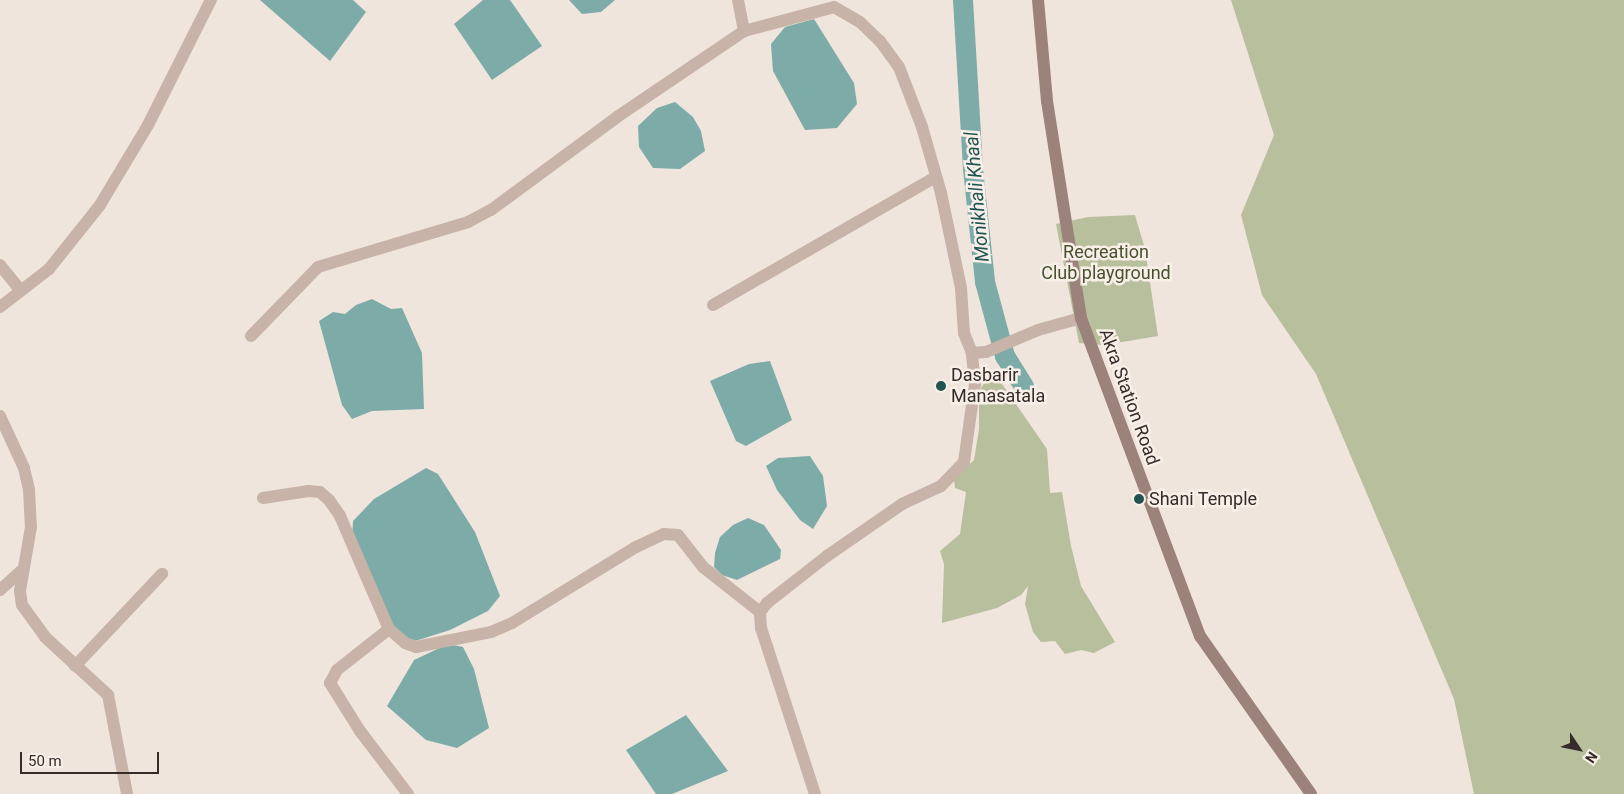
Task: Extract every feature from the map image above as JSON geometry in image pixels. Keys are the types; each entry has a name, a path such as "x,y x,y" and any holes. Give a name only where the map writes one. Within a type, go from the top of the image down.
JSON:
{"main road":[{"name":"Akra Station Road","path":"1038,0 1046,101 1082,318 1200,636 1311,794"}],"street":[{"path":"0,307 55,263 100,205 157,108 210,0"},
{"path":"738,0 744,30"},
{"path":"251,336 318,267 468,222 492,210 617,117 744,30 834,6 860,22 880,41 899,67 922,127 936,177 961,288 964,334 972,353 975,384 964,462 941,486 902,504 827,556 767,603 760,612 761,628 815,794"},
{"path":"714,305 936,177"},
{"path":"0,265 21,291"},
{"path":"972,353 986,352 1038,330 1082,318"},
{"path":"0,416 24,468 29,490 31,527 20,591 22,605 44,638 108,695 127,794"},
{"path":"263,498 308,491 320,492 329,500 340,516 389,629 406,643 416,646 491,632 512,623 636,547 664,534 678,535 685,541 703,567 760,612"},
{"path":"0,590 23,568"},
{"path":"76,666 162,574"},
{"path":"389,629 337,670 330,683 360,731 408,794"}],"green space":[{"path":"1231,0 1624,0 1624,794 1474,794 1454,699 1316,374 1262,295 1241,215 1274,135"},
{"name":"Recreation Club playground","path":"1135,215 1145,249 1158,336 1104,345 1079,343 1056,224 1088,217"},
{"path":"987,379 1000,381 1047,449 1050,493 1062,492 1071,546 1081,586 1115,642 1094,653 1081,650 1065,654 1055,641 1041,642 1033,632 1025,604 1028,586 1021,595 997,608 942,623 944,564 940,551 960,534 966,492 955,488 954,479 974,460 979,429 979,391"}],"water":[{"path":"260,0 353,0 366,12 330,61"},
{"path":"483,0 510,0 542,46 492,80 454,24"},
{"path":"569,0 615,0 601,12 582,14"},
{"path":"814,19 854,83 857,104 837,128 805,130 773,71 771,44 785,27"},
{"path":"675,102 693,117 701,131 705,151 680,169 653,168 639,147 638,126 657,108"},
{"path":"372,299 391,309 402,308 422,353 424,409 372,411 352,419 342,405 319,321 333,312 345,314 356,305"},
{"path":"770,361 792,420 746,446 736,441 710,381 749,364"},
{"path":"810,456 823,476 827,506 813,529 800,520 777,490 766,466 778,458"},
{"path":"426,468 438,474 475,532 500,596 488,611 450,630 412,642 389,622 352,540 353,521 374,499"},
{"path":"748,518 764,525 781,550 780,559 737,580 722,575 714,567 715,553 720,537 733,525"},
{"path":"448,644 463,647 474,669 489,728 457,748 426,740 387,706 414,660"},
{"path":"686,715 728,771 672,794 656,794 626,750"}],"waterway":[{"name":"Monikhali Khaal","path":"963,0 973,169 985,282 1005,356 1024,387"}],"place":[{"name":"Dasbarir Manasatala","path":"941,386"},
{"name":"Shani Temple","path":"1139,499"}]}
